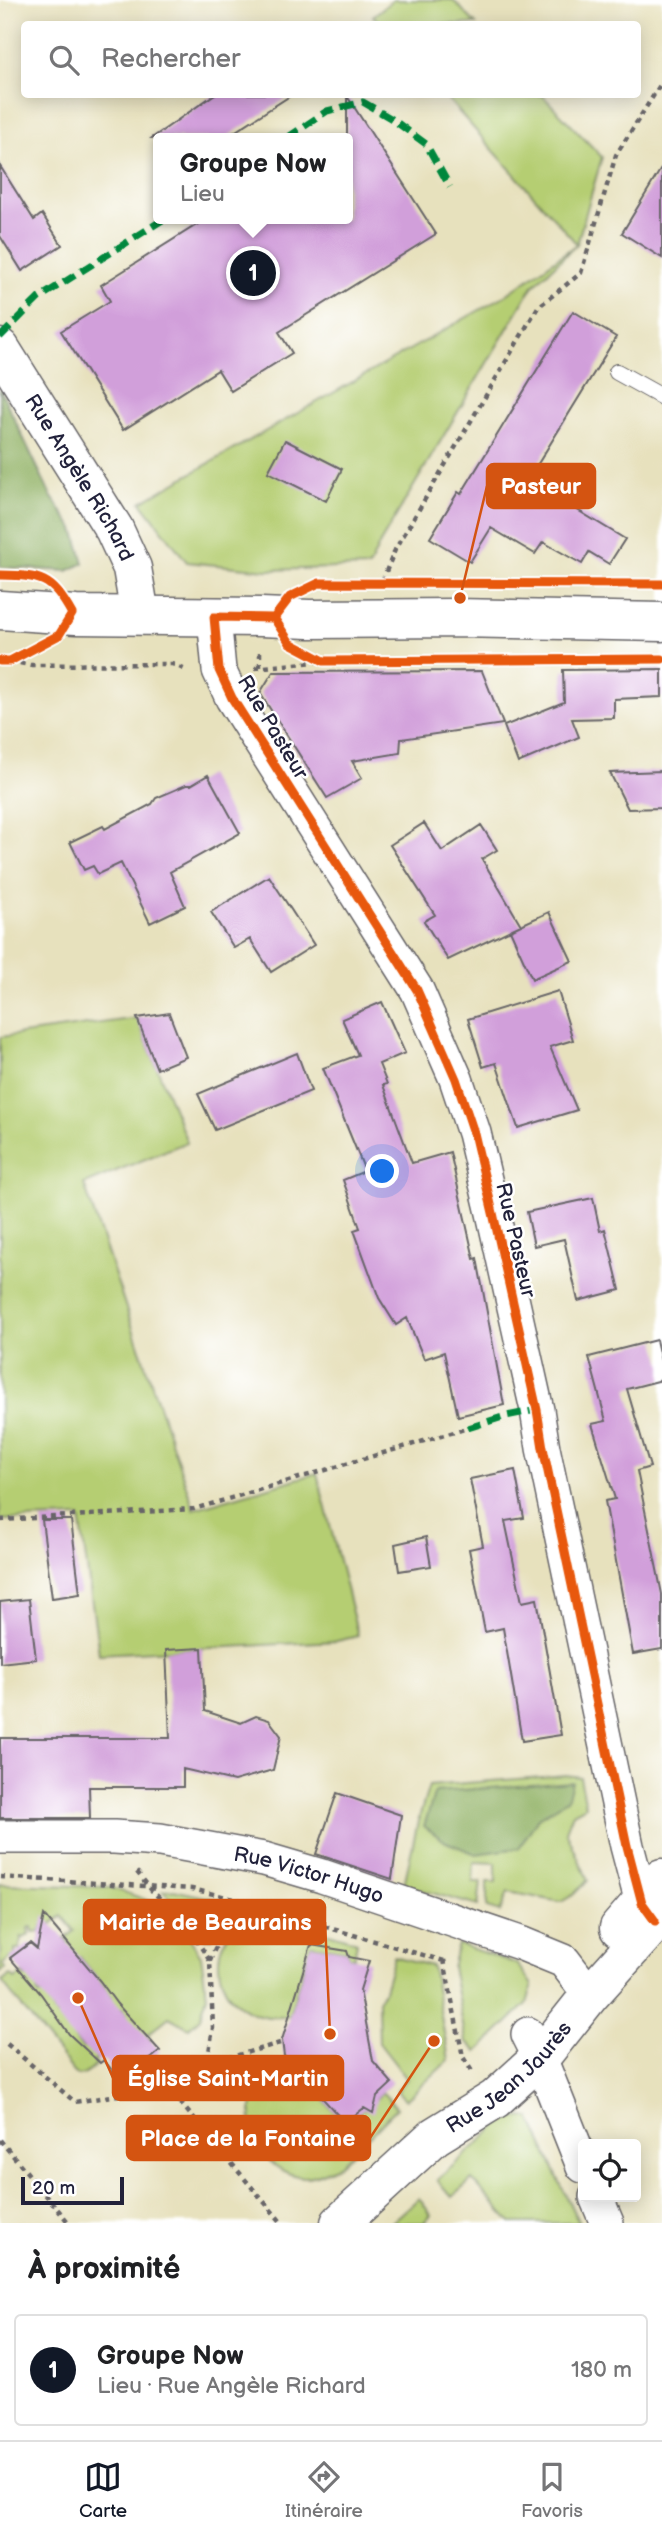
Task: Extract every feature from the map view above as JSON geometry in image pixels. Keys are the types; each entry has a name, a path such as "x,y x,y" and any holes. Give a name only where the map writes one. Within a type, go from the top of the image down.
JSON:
{"main road":[{"name":"Rue Angèle Richard","path":"0,348 114,529 132,568 141,615"},
{"path":"0,610 76,615 309,620 456,618 662,622"},
{"name":"Rue Jean Jaurès","path":"341,2223 435,2136 495,2099 534,2046 655,1904"},
{"path":"435,2136 479,2080 534,2046"}],"street":[{"name":"Rue Pasteur","path":"214,617 219,670 238,709 416,990 456,1079 474,1133 537,1410 621,1821 655,1904"},
{"name":"Rue Victor Hugo","path":"0,1838 114,1837 160,1840 264,1859 520,1943 564,1961 584,1987"},
{"path":"534,2046 578,2154"},
{"path":"598,2202 607,2223"}],"lane":[{"path":"617,372 662,397"}],"path":[{"path":"382,582 395,550 538,307 581,273 616,155 662,82"},
{"path":"10,661 23,654"},
{"path":"313,655 324,661"},
{"path":"10,661 30,665 172,664 187,670 219,670 324,661"},
{"path":"0,1520 194,1509 364,1461 468,1428"},
{"path":"114,1837 125,1857 146,1884 184,1922 211,1961"},
{"path":"0,1877 146,1884 191,1889 256,1904 444,1961"},
{"path":"208,2064 213,2028 211,1961 218,1938 232,1919 246,1907 256,1904"},
{"path":"457,1922 444,1961 463,2057 479,2080"},
{"path":"7,2044 75,2102 167,2087 208,2064 280,2043"},
{"path":"167,2087 282,2223"},
{"path":"0,2140 69,2223"}],"green space":[{"path":"393,0 453,0 473,21 378,21 373,16"},
{"path":"447,98 545,98 602,157 577,244"},
{"path":"577,244 532,287 380,543 369,567 266,570 187,562 141,502 506,295"},
{"path":"0,389 51,496 74,529 84,563 67,571 0,567"},
{"path":"137,1018 187,1142 84,1184 194,1509 317,1473 358,1636 337,1641 99,1654 80,1517 0,1520 0,1037"},
{"path":"566,1775 580,1777 586,1806 573,1813 566,1831 588,1880 573,1895 561,1902 508,1892 500,1912 487,1908 487,1882 496,1882 496,1863 474,1862 473,1882 481,1882 478,1906 404,1885 429,1786"},
{"path":"572,1782 567,1800 538,1818 519,1848 476,1854 446,1842 424,1826 435,1792"},
{"path":"0,1884 109,1887 159,1904 186,1932 201,1956 207,1996 200,2018 189,2028 169,2017 148,2034 156,2056 145,2064 125,2013 109,1999 112,1997 109,1993 80,1957 76,1959 66,1945 68,1942 65,1939 74,1931 62,1916 47,1928 42,1927 41,1931 33,1932 32,1927 28,1928 29,1934 21,1937 20,1949 15,1949 15,1955 3,1964 6,1968 0,1973"},
{"path":"174,1890 237,1904 212,1938 205,1939 192,1920 163,1891"},
{"path":"259,1910 357,1942 354,1958 349,1957 347,1951 311,1945 289,2016 265,2016 245,2009 230,1996 221,1979 219,1960 224,1941 237,1924"},
{"path":"458,1944 517,1964 532,1985 527,2004 477,2052 466,2041 452,1967"},
{"path":"394,1956 432,1966 449,2060 406,2100 397,2091 407,2079 379,2043 378,2001"},
{"path":"22,1974 25,1977 27,1975 39,1990 39,1995 43,1993 80,2045 83,2048 86,2046 97,2059 94,2062 97,2065 83,2075 78,2076 74,2072 2,1982 11,1975 15,1979"},
{"path":"298,2071 345,2123 364,2108 367,2109 382,2092 397,2108 341,2163 308,2177 290,2174 266,2157 257,2145 250,2118 253,2103 265,2086"},
{"path":"530,2117 579,2223 511,2223 472,2180 452,2197 437,2180 502,2122"},
{"path":"419,2198 431,2215 423,2223 391,2223"}],"building":[{"path":"209,98 287,98 233,133 159,133"},
{"path":"348,98 436,234 279,332 292,353 231,391 218,370 123,430 61,331 110,301 101,285 198,224 353,224 353,133 347,133"},
{"path":"0,166 34,220 42,214 62,245 22,271 0,236"},
{"path":"662,167 662,258 622,233"},
{"path":"573,311 616,337 528,480 625,539 609,564 589,552 582,564 543,542 535,554 491,528 470,562 430,538 458,492 461,494"},
{"path":"285,440 342,469 326,501 268,472"},
{"path":"662,669 662,697 614,699 614,718 572,719 579,737 518,763 504,726 564,702 563,670"},
{"path":"482,671 503,724 401,739 400,753 352,761 362,778 327,798 260,693 273,672"},
{"path":"662,771 662,808 628,809 610,773"},
{"path":"208,775 240,833 170,872 185,906 150,923 121,863 98,874 93,866 84,870 70,842 103,826 105,829 152,804 156,798 191,785"},
{"path":"424,823 442,851 481,825 497,850 482,859 521,925 448,960 424,921 435,915 390,845"},
{"path":"269,876 314,945 271,972 250,939 234,948 211,912"},
{"path":"549,912 572,961 532,979 510,930"},
{"path":"558,991 573,1040 550,1047 577,1110 518,1128 496,1063 483,1067 468,1019"},
{"path":"382,1002 405,1053 379,1064 387,1084 383,1085 412,1163 450,1152 474,1259 477,1258 504,1405 458,1416 444,1352 424,1359 407,1318 396,1325 379,1298 354,1230 360,1228 343,1180 365,1171 323,1068 358,1055 342,1019"},
{"path":"169,1013 186,1057 157,1069 137,1018"},
{"path":"297,1053 311,1091 215,1130 198,1094"},
{"path":"593,1198 600,1231 605,1229 620,1290 578,1301 564,1239 534,1246 527,1212"},
{"path":"656,1340 662,1365 662,1380 627,1389 650,1467 637,1471 662,1594 662,1649 633,1654 605,1501 615,1499 592,1424 606,1421 589,1357"},
{"path":"515,1470 524,1518 505,1521 522,1602 537,1599 561,1735 522,1741 503,1628 485,1632 469,1549 483,1546 470,1479"},
{"path":"42,1520 71,1520 80,1594 52,1598"},
{"path":"426,1537 431,1566 399,1571 395,1544"},
{"path":"29,1599 36,1659 0,1663 0,1602"},
{"path":"202,1648 205,1711 241,1723 256,1716 269,1720 281,1736 273,1770 234,1781 183,1769 183,1787 89,1787 90,1818 0,1818 0,1738 170,1738 166,1650"},
{"path":"337,1793 401,1815 392,1879 316,1854"},
{"path":"44,1915 117,2004 160,2051 122,2083 104,2060 100,2063 69,2034 41,1994 10,1958 30,1943 37,1949"},
{"path":"311,1945 347,1951 349,1957 369,1961 360,1990 373,2061 392,2083 377,2097 373,2113 364,2108 345,2123 284,2056 282,2040"}],"marked path":[{"path":"294,133 327,111 363,102 426,144 450,187"},
{"path":"0,337 39,298 156,224"},
{"path":"468,1428 537,1410"}],"cycle path":[{"path":"0,575 26,576 44,581 58,592 72,614 59,635 10,661 0,661"},
{"path":"274,618 290,597 319,583 662,584"},
{"path":"274,618 214,617 219,670 232,698 417,990 456,1079 474,1133 537,1410 627,1846 642,1903 655,1921"},
{"path":"274,618 290,643 324,661 662,659"}],"place":[{"name":"Groupe Now","path":"253,273"},
{"name":"Pasteur","path":"460,598"},
{"name":"Église Saint-Martin","path":"78,1998"},
{"name":"Mairie de Beaurains","path":"330,2034"},
{"name":"Place de la Fontaine","path":"434,2041"}]}
